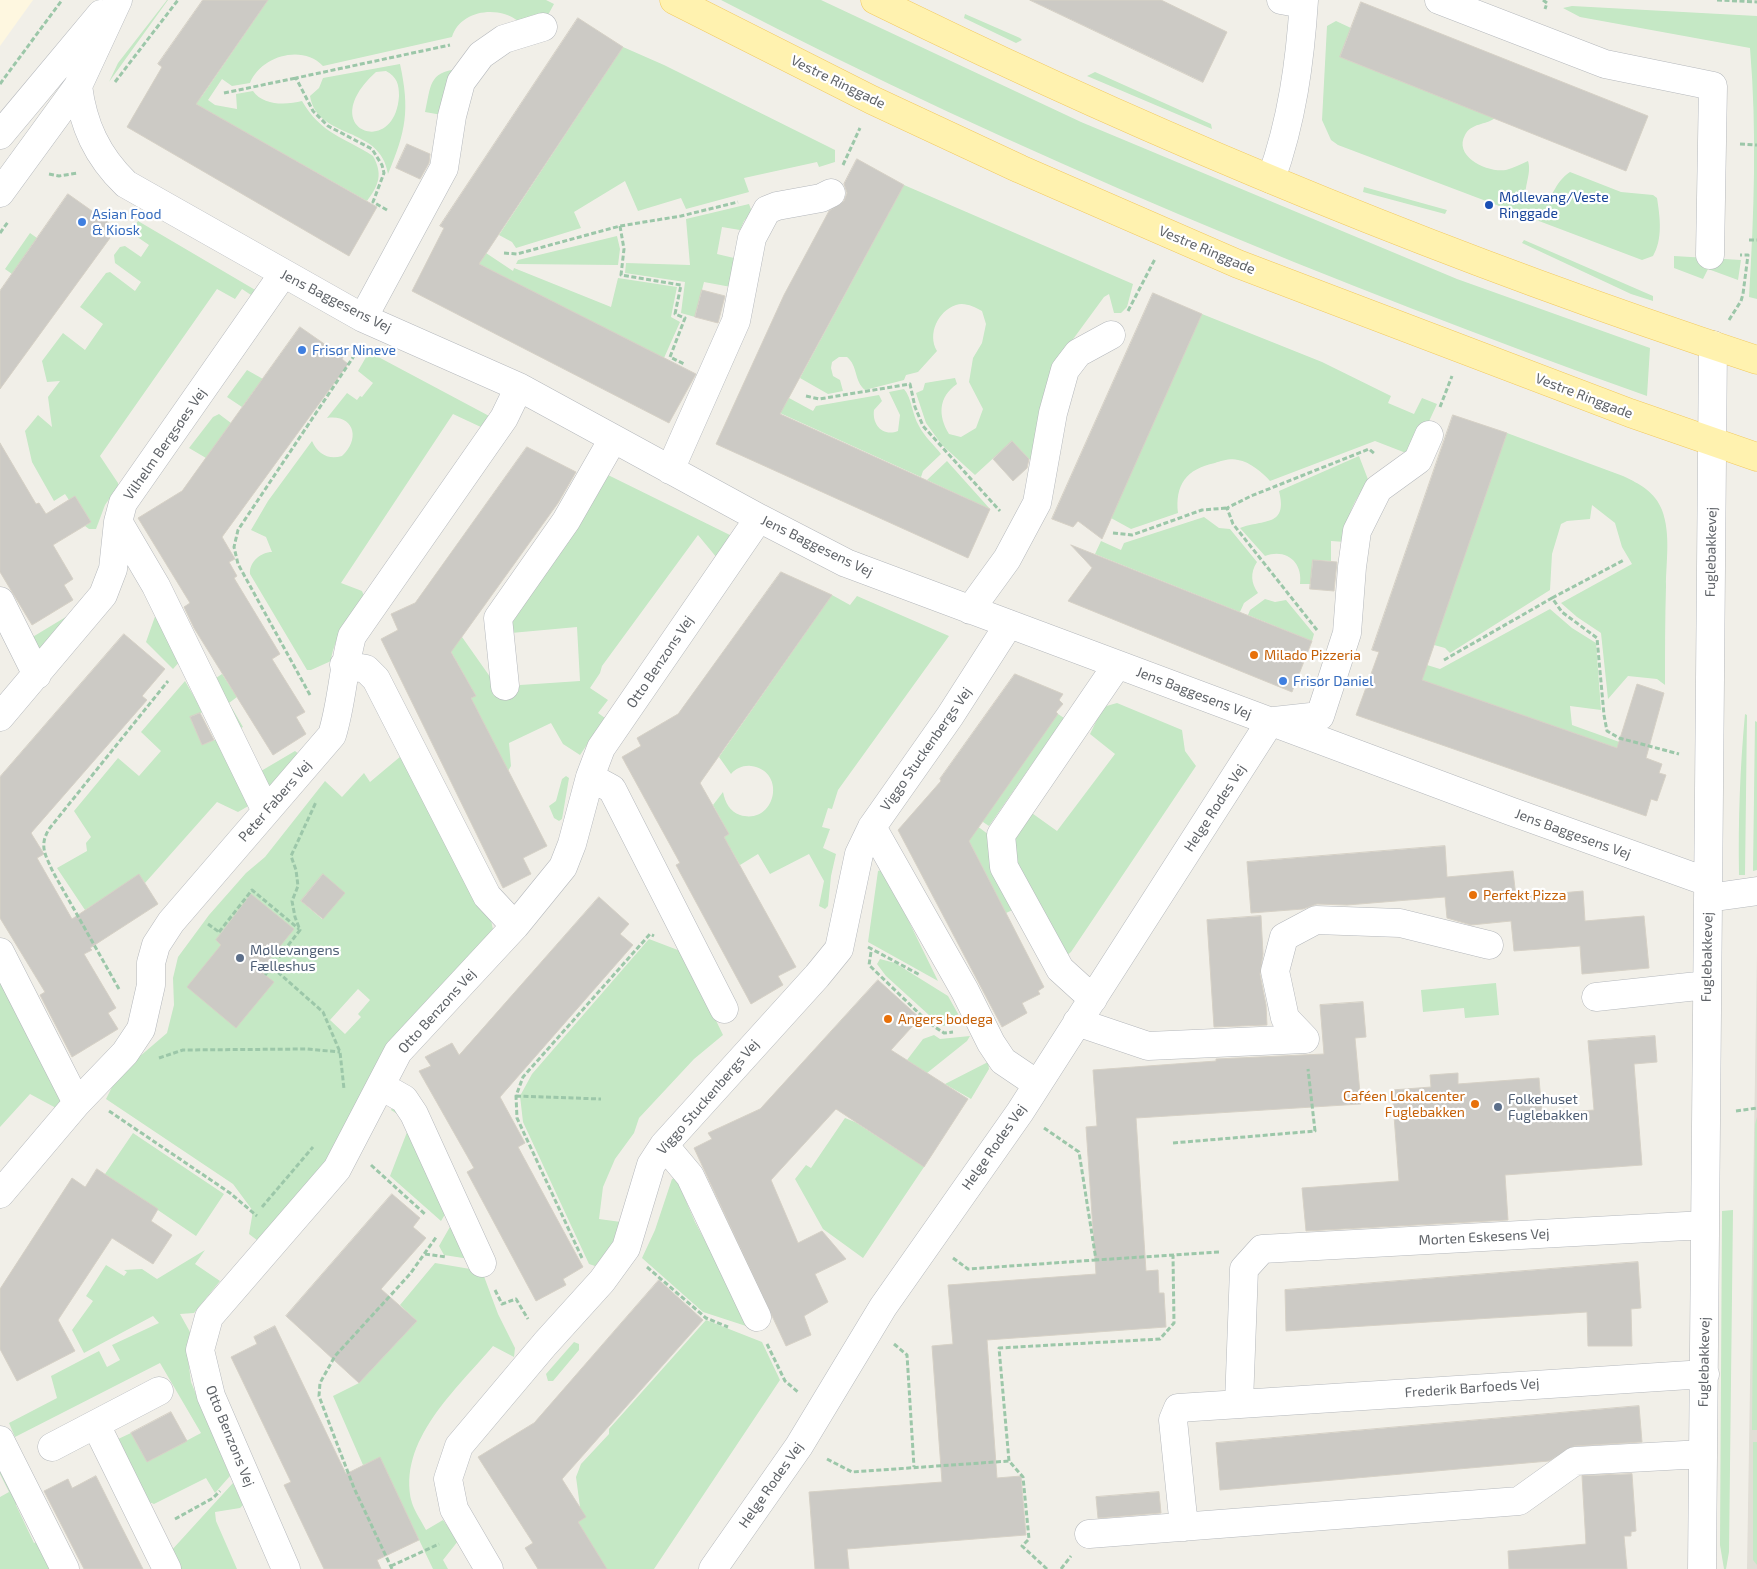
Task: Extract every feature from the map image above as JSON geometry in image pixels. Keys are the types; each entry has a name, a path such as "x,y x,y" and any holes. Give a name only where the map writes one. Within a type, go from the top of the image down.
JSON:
{"main road":[{"name":"Vestre Ringgade","path":"674,0 872,100 1020,169 1238,264 1462,350 1757,457"},
{"path":"875,0 1003,63 1271,179 1523,279 1757,360"}],"street":[{"path":"39,140 3,124 114,0"},
{"path":"0,193 78,86 118,0"},
{"path":"1439,0 1605,64 1713,86 1710,255"},
{"path":"1271,179 1285,141 1292,113 1296,1"},
{"path":"363,318 444,168 452,116 461,82 481,54 504,39 543,27"},
{"name":"Jens Baggesens Vej","path":"78,86 81,108 88,131 109,168 126,184 363,318 519,387 612,439 846,563 1270,722 1708,890"},
{"path":"670,470 736,321 752,238 767,210 777,206 821,198 831,193"},
{"name":"Vilhelm Bergsøes Vej","path":"0,717 103,595 113,569 123,503 283,274"},
{"path":"970,610 1007,559 1038,503 1052,413 1064,370 1078,352 1111,335"},
{"name":"Fuglebakkevej","path":"1702,1569 1713,345"},
{"name":"Peter Fabers Vej","path":"0,1194 82,1097 125,1053 141,1029 151,985 151,963 156,945 171,922 332,736 339,714 344,665 352,636 504,418 519,387"},
{"path":"1270,722 1320,716 1347,633 1357,531 1378,489 1418,460 1429,435"},
{"path":"505,686 498,618 566,521 612,439"},
{"name":"Otto Benzons Vej","path":"286,1569 211,1396 200,1350 210,1317 337,1169 398,1052 515,926 563,867 572,844 590,777 602,748 759,518"},
{"path":"119,523 156,586 266,811"},
{"path":"0,602 37,675"},
{"name":"Viggo Stuckenbergs Vej","path":"490,1569 454,1509 448,1479 459,1446 545,1344 602,1281 626,1248 651,1165 664,1145 817,976 839,949 843,935 848,898 859,854 872,827 950,716 1009,624"},
{"path":"344,665 366,669 376,679 487,896 515,926"},
{"path":"1093,999 1060,969 1004,867 1001,835 1117,665"},
{"name":"Helge Rodes Vej","path":"713,1569 799,1446 871,1326 1020,1112 1270,722"},
{"path":"590,777 612,790 695,948 724,1008"},
{"path":"872,827 965,991 980,1023 1003,1061 1037,1084"},
{"path":"1708,890 1757,891"},
{"path":"1305,1039 1285,1018 1275,971 1284,937 1316,920 1400,923 1489,945"},
{"path":"0,952 82,1097"},
{"path":"1596,997 1707,984"},
{"path":"1077,1022 1148,1046 1305,1039"},
{"path":"381,1086 404,1100 414,1114 482,1263"},
{"path":"664,1145 690,1176 756,1317"},
{"name":"Morten Eskesens Vej","path":"1262,1249 1705,1225"},
{"path":"1239,1403 1244,1269 1262,1249"},
{"name":"Frederik Barfoeds Vej","path":"1184,1527 1173,1420 1178,1408 1705,1374"},
{"path":"52,1447 159,1390"},
{"path":"96,1425 167,1569"},
{"path":"0,1440 65,1569"},
{"path":"1089,1534 1519,1501 1575,1461 1703,1454"}],"path":[{"path":"0,84 62,0"},
{"path":"1717,0 1757,2"},
{"path":"224,93 461,43 481,54"},
{"path":"296,78 313,111 328,126 372,149 377,155 384,173 373,202 414,225"},
{"path":"831,193 872,100"},
{"path":"504,253 517,254 620,226 681,216 750,199 767,210"},
{"path":"620,226 624,249 621,275 681,285 675,314 685,318 670,357 712,377"},
{"path":"1111,335 1125,318 1168,233"},
{"path":"1749,240 1757,240"},
{"path":"1710,255 1748,256 1742,300 1713,345"},
{"path":"332,736 238,564 234,547 238,530 356,353 363,318"},
{"path":"1429,435 1462,350"},
{"path":"806,396 819,399 910,384 915,407 923,426 1020,534"},
{"path":"1113,533 1132,535 1202,510 1227,508 1251,496 1369,449 1400,473"},
{"path":"1227,508 1233,524 1339,659"},
{"path":"1444,660 1552,598 1624,560"},
{"path":"1552,598 1562,612 1597,638 1607,731 1619,738 1709,762"},
{"path":"141,1029 53,872 45,855 42,840 189,656"},
{"path":"300,930 292,901 298,886 296,870 291,856 318,798"},
{"path":"219,932 252,890 300,930"},
{"path":"265,975 300,930"},
{"path":"602,1281 585,1264 531,1150 517,1118 516,1096 523,1077 650,934 695,948"},
{"path":"843,935 872,948 923,976"},
{"path":"872,948 869,965 929,1023 944,1033 980,1023"},
{"path":"272,967 323,1012 340,1052 344,1088 342,1095"},
{"path":"1173,1143 1315,1130 1305,1039"},
{"path":"154,1059 183,1050 308,1049 340,1052"},
{"path":"516,1096 601,1099"},
{"path":"82,1097 106,1109 230,1193 249,1207 259,1218"},
{"path":"1020,1112 1079,1152 1096,1260"},
{"path":"271,1245 259,1230 259,1218 263,1204 317,1143"},
{"path":"350,1145 429,1218"},
{"path":"442,1228 410,1274 335,1356 320,1383 319,1396 354,1488 391,1568 467,1531"},
{"path":"929,1242 968,1269 1262,1249"},
{"path":"626,1248 706,1318 732,1328"},
{"path":"1047,1569 1022,1546 1028,1539 1023,1476 1009,1461 1000,1348 1160,1339 1174,1323 1173,1255"},
{"path":"482,1263 502,1304 516,1300 545,1344"},
{"path":"756,1317 784,1381 821,1410"},
{"path":"871,1326 907,1354 914,1467"},
{"path":"799,1446 852,1472 1009,1461"},
{"path":"150,1532 213,1498 243,1470"}],"shaded area":[{"path":"0,0 33,0 0,46"},
{"path":"1757,952 1757,1569 1747,1569"}],"green space":[{"path":"168,0 109,82 118,63"},
{"path":"268,0 546,0 554,4 548,15 518,21 500,13 480,13 463,21 456,28 452,37 323,66 314,59 304,56 283,56 263,66 250,83 232,86 222,79 208,100 215,105 237,109 236,94 253,91 257,96 269,102 283,104 302,101 309,112 325,128 373,156 379,174 377,184 367,201 194,103 202,96"},
{"path":"721,0 821,0 1081,122 1457,279 1650,348 1647,396 1411,308 1178,214 1062,164 947,111"},
{"path":"1572,6 1757,16 1757,299 1749,297 1754,172 1754,110 1750,48 1580,17 1563,8"},
{"path":"965,14 1022,40 1016,43 964,18"},
{"path":"1336,21 1351,28 1340,57 1495,118 1468,131 1463,143 1464,150 1474,162 1490,169 1506,170 1528,161 1529,175 1526,194 1528,199 1533,202 1542,204 1547,200 1561,180 1570,172 1621,192 1653,195 1657,198 1660,228 1653,256 1642,260 1338,145 1331,140 1322,120 1327,26"},
{"path":"623,47 664,65 835,150 835,162 819,167 817,162 744,178 749,192 686,209 681,198 638,211 625,181 574,212 581,228 516,248 512,242 499,235"},
{"path":"400,64 405,95 404,120 399,145 388,174 383,158 374,147 324,120 315,110 310,96 319,88 323,78","holes":["386,71 397,81 399,88 394,116 385,127 373,132 362,129 355,122 352,109 359,92 376,72"]},
{"path":"458,69 442,115 425,112 432,82 441,73"},
{"path":"1095,72 1211,124 1212,129 1087,76"},
{"path":"904,185 1133,284 1127,307 1121,313 1114,313 1109,294 1104,297 1060,357 1033,463 1012,441 975,475 942,445 926,423 916,393 923,390 925,383 955,378 957,384 943,401 942,414 945,427 949,434 961,437 976,428 983,409 969,382 973,358 982,343 986,324 982,311 973,307 959,304 944,312 939,318 934,331 934,344 937,351 918,372 906,375 904,380 865,390 847,357 839,357 832,362 831,368 833,376 840,380 843,391 828,394 800,378"},
{"path":"1364,187 1447,210 1445,214 1363,192"},
{"path":"749,204 752,212 744,221 740,230 722,227 717,254 734,258 731,287 704,282 695,317 681,313 685,282 625,273 626,263 690,265 686,219"},
{"path":"138,221 257,291 254,297 242,289 235,299 217,289 100,456 118,483 118,486 105,505 96,529 89,529 85,526 91,522 75,496 69,500 65,494 54,501 32,462 25,431 38,415 52,427 48,397 60,381 47,382 42,361 63,333 85,350 103,324 80,307 106,273 110,272 135,291 141,282 115,263 114,255 120,247 125,246 141,257 149,245 130,232"},
{"path":"30,233 37,238 12,274 5,269"},
{"path":"617,236 620,249 618,265 516,264 518,260"},
{"path":"1524,240 1653,296 1653,301 1631,294 1522,243"},
{"path":"486,253 513,271 514,268 611,307 618,278 677,287 671,317 680,322 664,358 479,264"},
{"path":"1674,256 1741,260 1738,280 1708,269 1703,279 1674,268"},
{"path":"1202,314 1322,362 1391,396 1388,403 1414,414 1422,398 1437,404 1419,443 1406,453 1375,441 1270,481 1260,471 1247,463 1235,459 1223,461 1197,469 1184,480 1178,494 1178,513 1131,529 1111,518"},
{"path":"369,352 491,417 483,428 453,414 341,583 362,591 364,596 339,635 331,661 307,670 250,574 251,566 256,558 272,552 266,537 251,530 268,501 312,441 320,453 332,457 342,456 348,449 353,435 349,424 336,418 327,418 347,393 357,400 360,396 362,397 373,383 358,371"},
{"path":"247,370 263,379 242,407 227,397"},
{"path":"904,389 909,397 921,430 941,454 923,471 921,477 780,413 789,398 813,411 816,406 879,395 882,401 874,410 875,420 883,431 893,432 898,431 900,415 889,392"},
{"path":"219,414 231,423 206,458 189,448 213,417"},
{"path":"1507,433 1623,476 1646,489 1659,504 1665,519 1667,538 1665,685 1657,679 1628,676 1608,699 1601,633 1577,617 1561,603 1632,564 1622,547 1615,523 1592,505 1590,519 1567,521 1561,524 1552,554 1550,590 1450,653 1445,648 1434,645"},
{"path":"1359,456 1369,482 1351,509 1345,533 1345,542 1331,541 1331,561 1313,560 1311,584 1300,584 1299,569 1292,559 1280,554 1265,556 1240,528 1272,520 1277,516 1281,503 1279,491"},
{"path":"947,461 990,509 927,480"},
{"path":"608,475 732,536 717,558 698,535 602,666 600,673 590,688 608,700 598,713 605,718 580,755 563,744 551,723 509,743 511,766 508,771 471,698 476,696 444,639 456,630 493,681 493,695 509,696 520,685 580,681 577,627 511,633 510,619"},
{"path":"1204,517 1219,528 1230,529 1257,562 1252,578 1258,593 1244,603 1240,612 1095,554 1101,541 1121,550 1124,543"},
{"path":"832,595 850,605 857,596 949,636 838,790 832,809 828,808 822,827 830,829 823,848 836,854 831,876 828,906 825,909 819,906 824,881 809,854 770,874 758,854 740,865 724,837 729,834 713,805 723,792 728,806 733,812 740,815 752,816 762,813 769,806 773,787 770,777 763,770 746,766 731,774 719,757"},
{"path":"1265,599 1275,602 1286,600 1314,634 1312,641 1248,615 1250,610"},
{"path":"158,608 181,660 173,669 146,642"},
{"path":"1550,609 1572,628 1596,643 1601,710 1570,706 1572,725 1625,744 1623,750 1419,679 1427,665 1440,669"},
{"path":"69,615 40,650 26,641"},
{"path":"222,674 237,697 229,703 243,727 234,731 210,682"},
{"path":"185,681 203,712 190,717 202,745 217,739 250,805 238,812 217,802 145,883 139,875 85,910 57,868 87,851 86,843 91,837 74,811 118,758 139,776 161,751 141,732"},
{"path":"1117,703 1182,730 1185,751 1196,766 1071,952 1065,957 1013,857 1012,840 1029,811 1057,831 1115,754 1090,734 1103,707"},
{"path":"1058,714 1064,718 989,826 977,818"},
{"path":"1745,714 1747,715 1745,875 1739,875 1740,794"},
{"path":"1755,721 1757,722 1757,870 1753,871"},
{"path":"295,751 299,754 273,785 269,787 256,774"},
{"path":"401,756 491,920 495,939 329,1166 266,1247 249,1234 253,1211 233,1184 106,1099 118,1075 167,1033 174,1005 173,978 178,957 209,915 246,873 265,857 325,781 342,797 364,773 370,782","holes":["323,874 323,919 322,919 301,901","358,989 370,1000 358,1014 361,1017 345,1034 330,1020"]},
{"path":"566,776 569,778 562,819 559,821 554,818 549,806 556,801 562,779"},
{"path":"968,819 993,838 1017,908 1006,913 964,831"},
{"path":"881,870 894,891 938,981 868,942 878,871"},
{"path":"649,939 683,952 723,1035 694,1059 639,1118 634,1133 615,1159 603,1187 599,1219 621,1222 612,1245 595,1266 589,1264 523,1122 520,1096 532,1074"},
{"path":"880,959 895,963 948,996 962,1021 952,1025 941,1026 886,976 877,964"},
{"path":"0,970 64,1102 56,1108 30,1094 0,1127"},
{"path":"1496,983 1499,1015 1465,1018 1464,1008 1423,1012 1421,990"},
{"path":"934,1035 940,1039 970,1036 967,1041 927,1073 907,1060 923,1039"},
{"path":"988,1062 989,1069 971,1099 945,1084"},
{"path":"394,1104 405,1109 450,1206 441,1221 390,1176 409,1127 407,1120 391,1110"},
{"path":"1757,1117 1757,1430 1752,1430 1755,1124"},
{"path":"845,1118 855,1122 924,1167 863,1258 823,1229 795,1179 806,1165 811,1168"},
{"path":"133,1133 224,1194 196,1236 105,1174"},
{"path":"676,1178 695,1222 746,1318 746,1326 703,1312 642,1258 655,1230 672,1179"},
{"path":"1733,1210 1729,1552 1726,1569 1724,1569 1720,1545 1722,1211"},
{"path":"455,1218 476,1260 444,1255 439,1246"},
{"path":"205,1250 195,1264 220,1281 194,1313 180,1314 190,1332 188,1359 191,1382 230,1476 215,1493 206,1478 154,1504 144,1500 116,1440 131,1433 147,1462 201,1433 160,1363 15,1437 9,1423 57,1398 51,1376 99,1351 107,1367 120,1360 112,1345 159,1323 153,1316 84,1353 72,1330 93,1301 86,1296 106,1265 124,1276 127,1272 124,1270 142,1269 157,1279"},
{"path":"435,1263 482,1271 498,1314 515,1348 514,1357 493,1346 433,1417 421,1437 413,1458 409,1480 412,1503 426,1530 443,1520 458,1541 443,1560 448,1569 433,1569 380,1458 363,1465 333,1396 359,1383 417,1321 400,1305"},
{"path":"706,1320 762,1342 780,1380 654,1569 607,1569 578,1522 580,1507 576,1477 581,1464 609,1434 609,1429"},
{"path":"574,1342 579,1344 579,1350 553,1381 548,1381 546,1374"},
{"path":"1753,1442 1757,1442 1757,1565 1753,1560"},
{"path":"0,1460 17,1497 16,1505 34,1543 40,1541 54,1569 0,1569 0,1497 9,1492 0,1474"},
{"path":"233,1483 243,1505 240,1508 215,1512 216,1521 237,1569 178,1569 170,1552"}],"building":[{"path":"203,0 268,0 196,104 377,207 349,256 127,127 162,67 158,64"},
{"path":"1030,0 1161,0 1227,32 1203,82"},
{"path":"1361,2 1648,116 1626,171 1340,57"},
{"path":"578,18 623,47 479,264 696,374 669,423 412,291 444,228 440,226"},
{"path":"407,144 430,154 429,163 420,179 396,168"},
{"path":"857,159 904,185 780,414 990,509 968,558 716,444 784,295 829,211 844,201 847,193 844,184"},
{"path":"68,194 109,223 102,233 110,238 0,389 0,291"},
{"path":"702,290 725,296 718,323 695,317"},
{"path":"1153,293 1202,314 1102,539 1078,521 1073,527 1052,519"},
{"path":"300,327 343,357 342,359 348,364 222,537 235,559 229,562 237,576 234,578 280,654 272,659 305,712 296,717 306,734 273,755 194,628 184,607 190,603 138,518 182,491"},
{"path":"1453,415 1507,433 1422,680 1617,748 1637,684 1664,693 1646,758 1662,764 1659,773 1666,775 1657,801 1651,799 1646,816 1356,715 1379,652 1372,650"},
{"path":"1012,441 1029,459 1027,468 1013,481 993,459"},
{"path":"0,443 36,504 39,503 46,514 75,496 91,522 53,545 73,579 64,585 73,600 32,625 0,572"},
{"path":"527,447 576,472 558,503 451,652 476,696 471,698 547,846 523,858 531,874 503,888 381,639 398,630 391,614 415,603"},
{"path":"1071,545 1312,641 1292,692 1068,601 1092,568"},
{"path":"1313,560 1337,562 1334,591 1310,589"},
{"path":"781,572 832,595 700,783 729,834 724,837 796,967 778,976 783,985 751,1004 676,865 680,863 622,757 641,746 637,738 678,714"},
{"path":"124,634 165,669 142,696 147,700 31,833 44,854 37,858 72,919 139,874 158,904 90,948 92,950 84,954 116,1008 108,1013 118,1029 72,1057 40,995 45,992 0,918 0,777"},
{"path":"1015,674 1063,694 1059,700 1063,704 1056,712 1058,714 969,841 1044,987 1038,991 1040,994 1022,1003 1027,1013 1002,1027 898,830 941,781 940,779"},
{"path":"200,713 214,740 202,745 190,717"},
{"path":"1445,846 1447,877 1513,871 1516,897 1583,891 1585,921 1644,916 1649,968 1582,974 1580,946 1514,951 1511,921 1471,925 1447,918 1445,897 1347,905 1317,904 1303,909 1251,913 1247,862"},
{"path":"323,874 345,893 323,919 301,901"},
{"name":"Møllevangens Fælleshus","path":"251,894 294,929 260,971 274,982 236,1028 187,987 221,945 216,940"},
{"path":"599,897 629,924 620,934 633,945 500,1097 525,1143 518,1147 583,1267 563,1279 566,1285 536,1301 467,1172 474,1168 419,1071 431,1066 425,1057 452,1043 459,1055"},
{"path":"1261,916 1263,954 1260,974 1266,1005 1267,1025 1214,1027 1207,920"},
{"path":"878,980 920,1018 891,1050 968,1099 924,1167 836,1109 771,1180 798,1243 822,1231 846,1259 815,1274 828,1302 804,1316 811,1335 786,1346 694,1148 712,1139 708,1133 760,1109"},
{"path":"1363,1002 1366,1037 1355,1038 1361,1104 1136,1118 1146,1271 1158,1270 1159,1293 1164,1293 1166,1327 987,1340 997,1478 1021,1476 1026,1535 847,1549 849,1569 815,1569 809,1492 942,1482 932,1346 953,1344 948,1285 1096,1274 1086,1127 1097,1126 1093,1070 1216,1061 1216,1059 1324,1054 1320,1005"},
{"path":"1655,1036 1657,1062 1634,1064 1642,1165 1505,1175 1508,1220 1306,1231 1302,1188 1399,1181 1392,1090 1431,1087 1430,1075 1458,1073 1458,1084 1539,1078 1542,1114 1594,1110 1588,1041"},
{"path":"97,1169 158,1209 151,1221 172,1235 153,1264 112,1238 58,1320 75,1351 17,1381 0,1349 0,1289 72,1178 85,1187"},
{"path":"392,1194 420,1218 413,1227 426,1238 381,1289 417,1321 359,1383 286,1316"},
{"path":"1638,1262 1641,1308 1631,1309 1632,1346 1588,1346 1587,1312 1286,1331 1285,1290"},
{"path":"659,1280 703,1320 562,1479 586,1517 578,1522 607,1569 538,1569 525,1548 533,1543 478,1457 534,1423"},
{"path":"275,1326 346,1474 380,1457 419,1540 377,1560 381,1569 324,1569 284,1485 291,1482 231,1357 257,1344 254,1337"},
{"path":"1639,1406 1642,1442 1574,1446 1549,1461 1220,1490 1216,1443"},
{"path":"171,1412 187,1441 147,1462 131,1433"},
{"path":"1632,1474 1636,1531 1631,1532 1631,1536 1624,1536 1627,1569 1509,1569 1508,1551 1586,1544 1582,1476"},
{"path":"96,1476 143,1569 84,1569 44,1491 68,1479 72,1488"},
{"path":"1159,1492 1161,1513 1098,1518 1096,1497"}],"place":[{"name":"Møllevang/Veste Ringgade","path":"1489,205"},
{"name":"Asian Food & Kiosk","path":"82,222"},
{"name":"Frisør Nineve","path":"302,350"},
{"name":"Milado Pizzeria","path":"1254,655"},
{"name":"Frisør Daniel","path":"1283,681"},
{"name":"Perfekt Pizza","path":"1473,895"},
{"name":"Møllevangens Fælleshus","path":"240,958"},
{"name":"Angers bodega","path":"888,1019"},
{"name":"Caféen Lokalcenter Fuglebakken","path":"1475,1104"},
{"name":"Folkehuset Fuglebakken","path":"1498,1107"}]}
